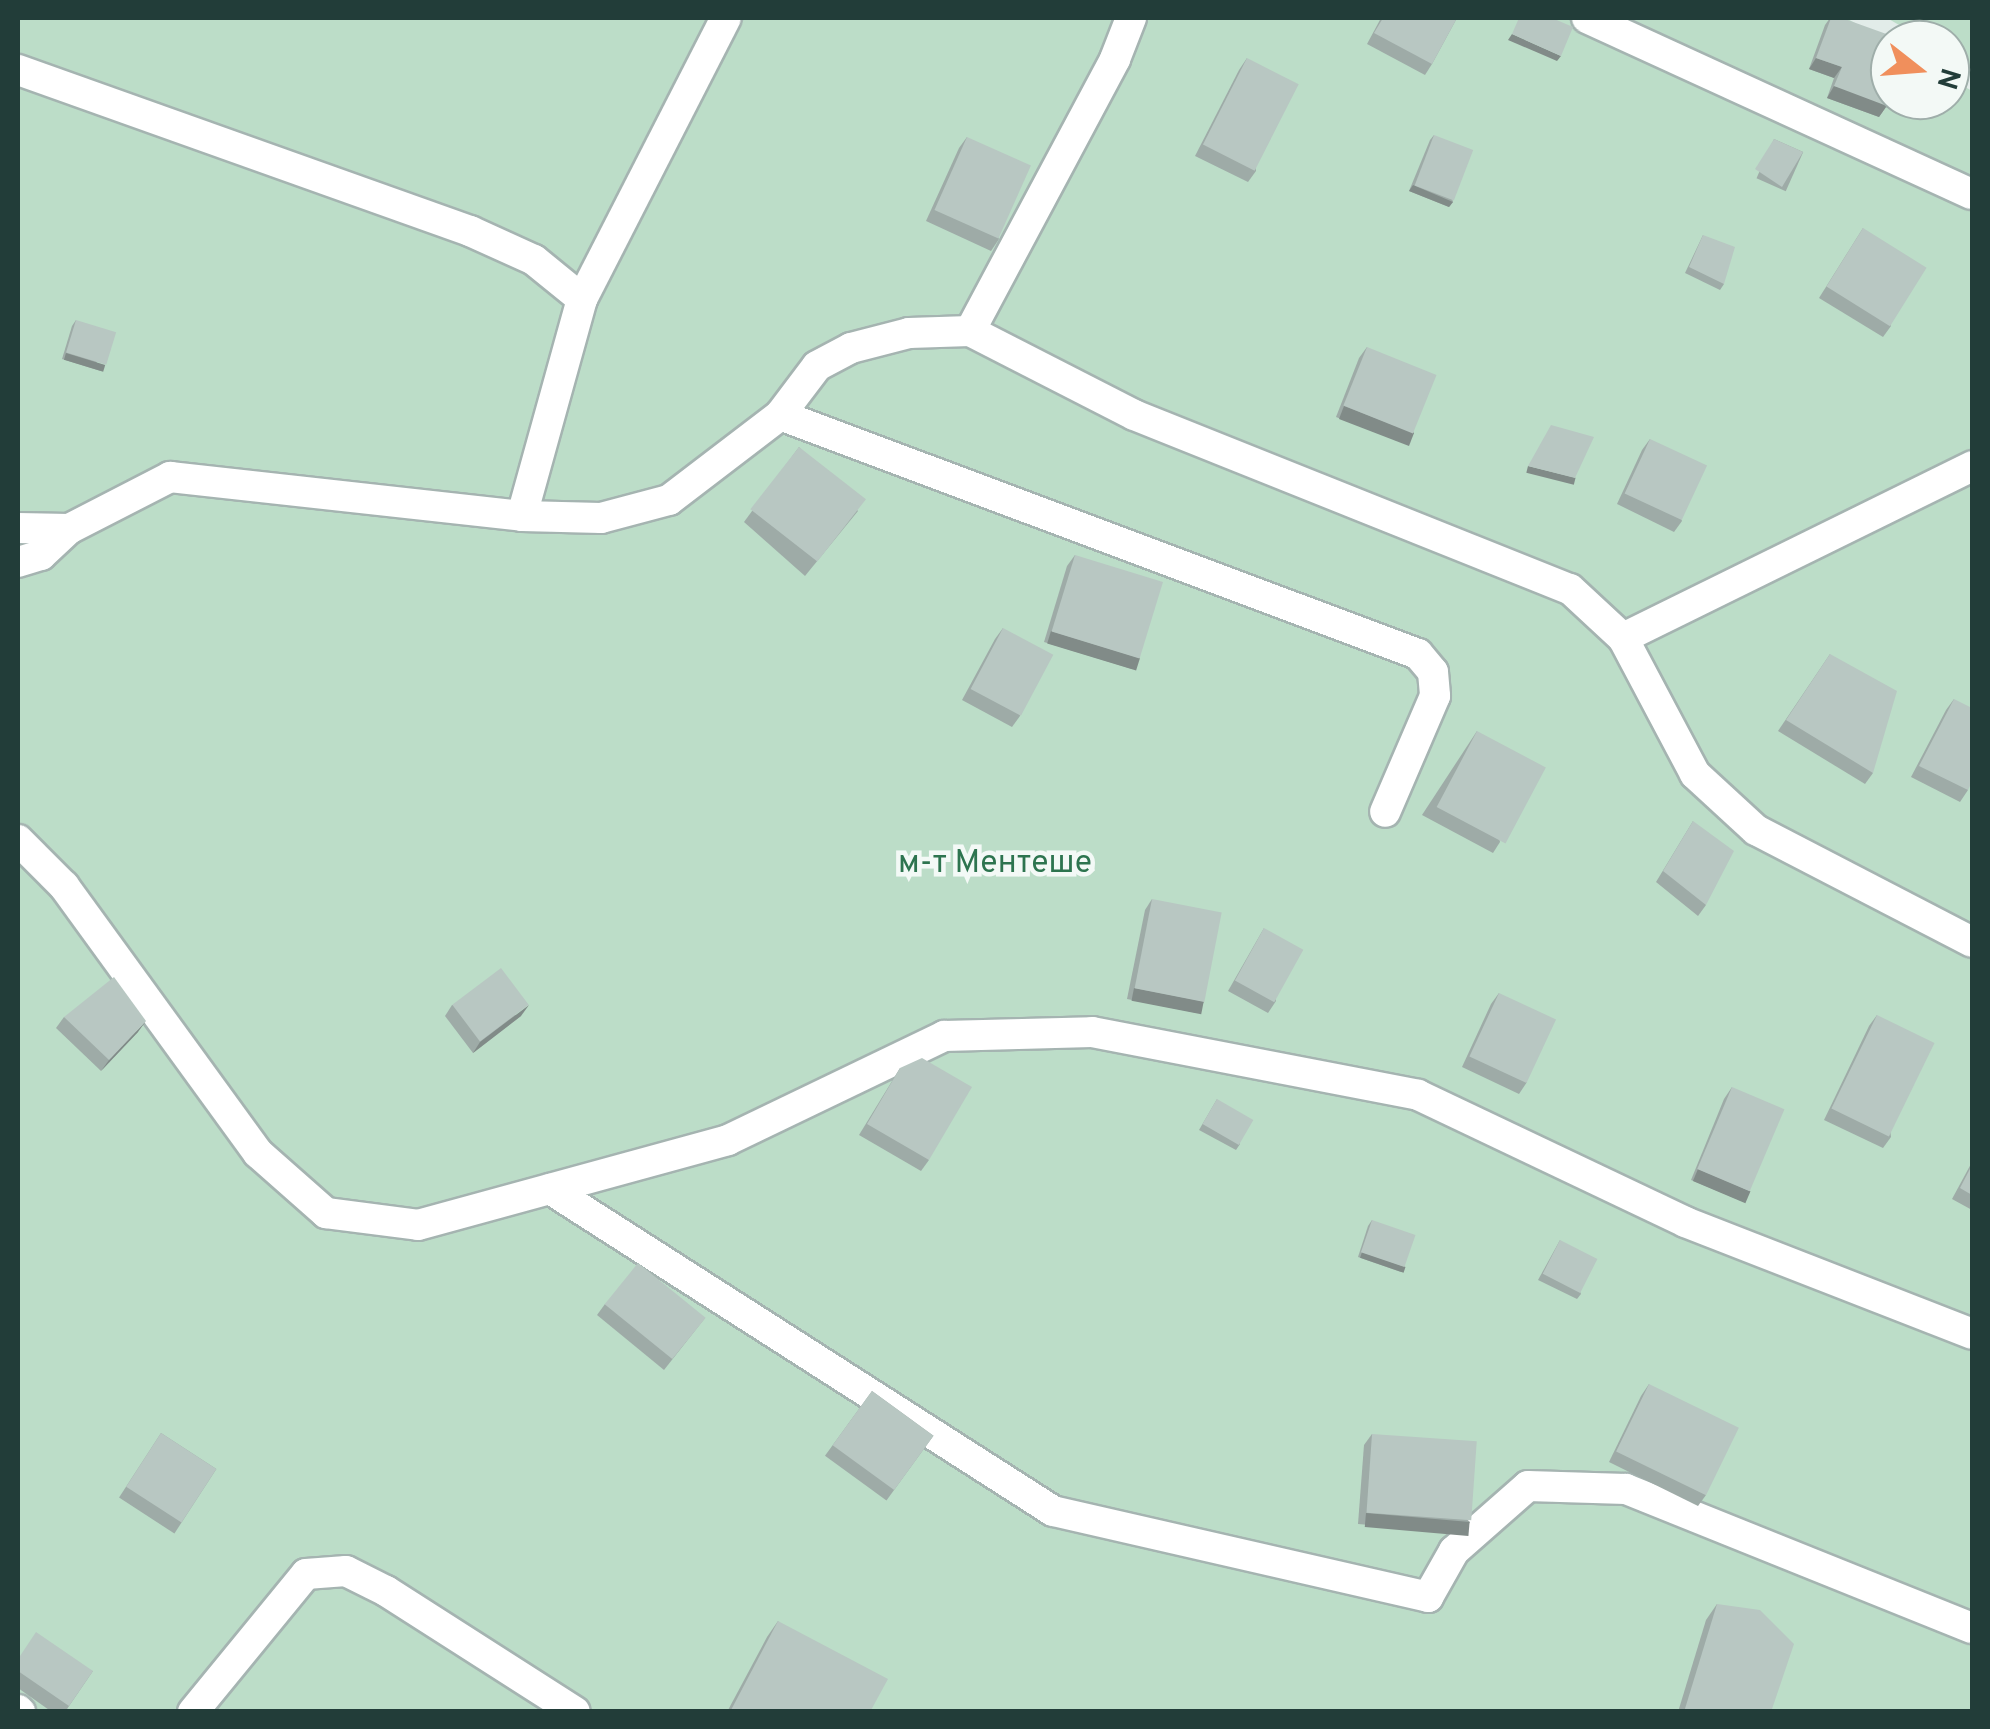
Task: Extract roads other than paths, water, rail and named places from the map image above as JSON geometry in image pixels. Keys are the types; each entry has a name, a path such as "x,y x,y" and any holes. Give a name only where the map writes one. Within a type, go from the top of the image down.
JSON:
{"street":[{"path":"522,516 582,299 726,18"},
{"path":"970,331 1115,59 1131,18"},
{"path":"1587,18 1972,194"},
{"path":"18,70 470,231 534,260 582,299"},
{"path":"18,562 41,555 69,529 170,477 522,516 601,518 669,500 780,415 817,366 851,348 909,333 970,331 1134,415 1570,589 1623,638 1696,774 1756,830 1972,942"},
{"path":"780,415 1418,654 1432,672 1435,696 1385,812"},
{"path":"1623,638 1972,466"},
{"path":"18,528 69,529"},
{"path":"18,840 64,886 258,1153 326,1213 418,1225 728,1140 944,1036 1092,1032 1418,1095 1685,1222 1972,1334"},
{"path":"550,1189 1053,1510 1428,1597 1454,1552 1528,1486 1626,1489 1972,1628"},
{"path":"192,1712 306,1574 346,1571 386,1591 575,1712"}],"park label":[{"name":"м-т Ментeше","path":"995,864"}]}
